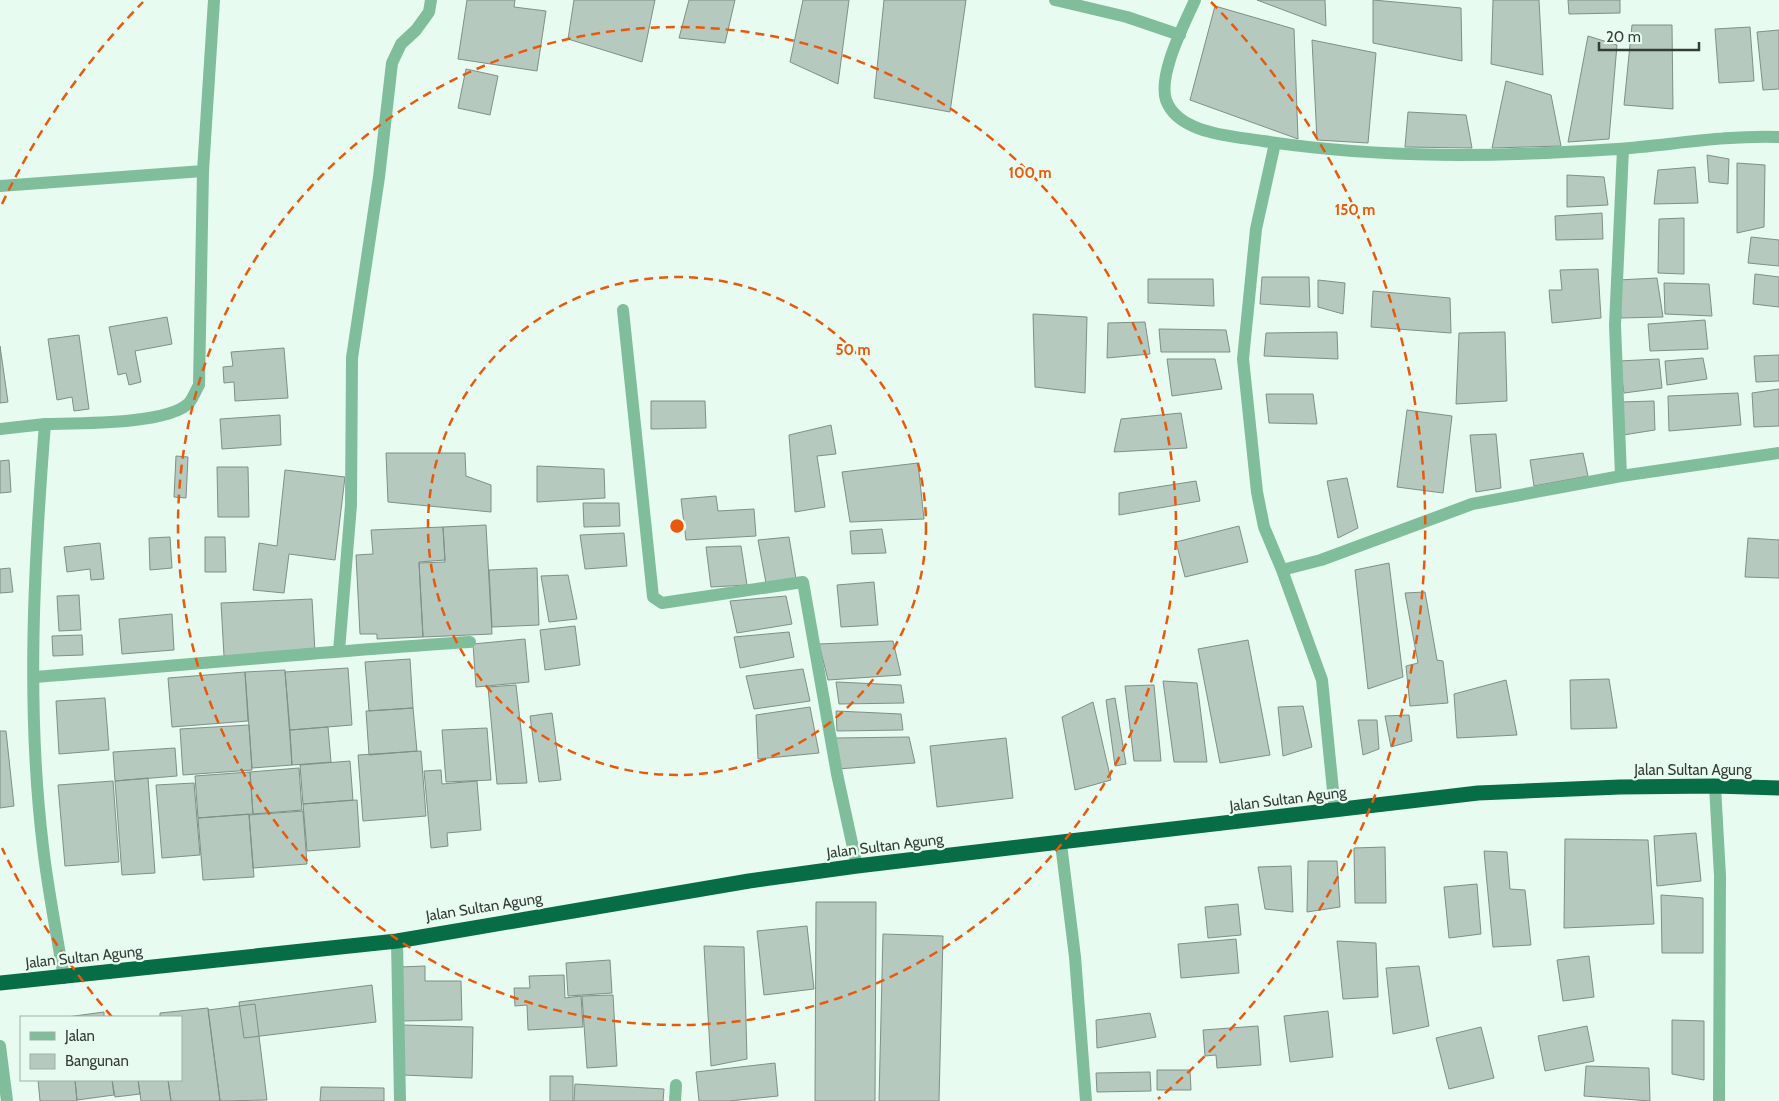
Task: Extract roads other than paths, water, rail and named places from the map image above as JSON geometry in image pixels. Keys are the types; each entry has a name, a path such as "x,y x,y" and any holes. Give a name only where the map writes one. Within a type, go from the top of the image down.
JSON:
{"highway":[{"name":"Jalan Sultan Agung","path":"0,983 64,978 397,941 749,881 857,866 1061,844 1478,793 1620,787 1715,786 1779,788"}],"street":[{"path":"0,429 45,424 147,419 172,413 189,402 199,385 203,171 214,0"},
{"path":"339,650 351,505 352,358 379,177 392,63 401,44 416,30 429,12 431,0"},
{"path":"1055,0 1127,17 1180,35"},
{"path":"1195,0 1163,83 1167,101 1177,116 1195,127 1275,143 1324,150 1426,156 1521,155 1623,149 1749,136 1779,138"},
{"path":"1275,143 1256,229 1243,358 1257,492 1264,527 1282,570 1322,680 1334,811"},
{"path":"1621,476 1615,325 1623,149"},
{"path":"0,186 203,171"},
{"path":"623,310 654,597 662,603 803,582 843,801 857,866"},
{"path":"45,424 34,568 35,738 43,847 64,978"},
{"path":"1282,570 1321,560 1472,504 1621,476 1779,453"},
{"path":"35,677 192,666 339,650 470,642"},
{"path":"1715,786 1720,876 1719,1101"},
{"path":"1061,844 1075,957 1086,1101"},
{"path":"397,941 400,1101"},
{"path":"0,1046 7,1101"},
{"path":"675,1101 676,1085"}]}
